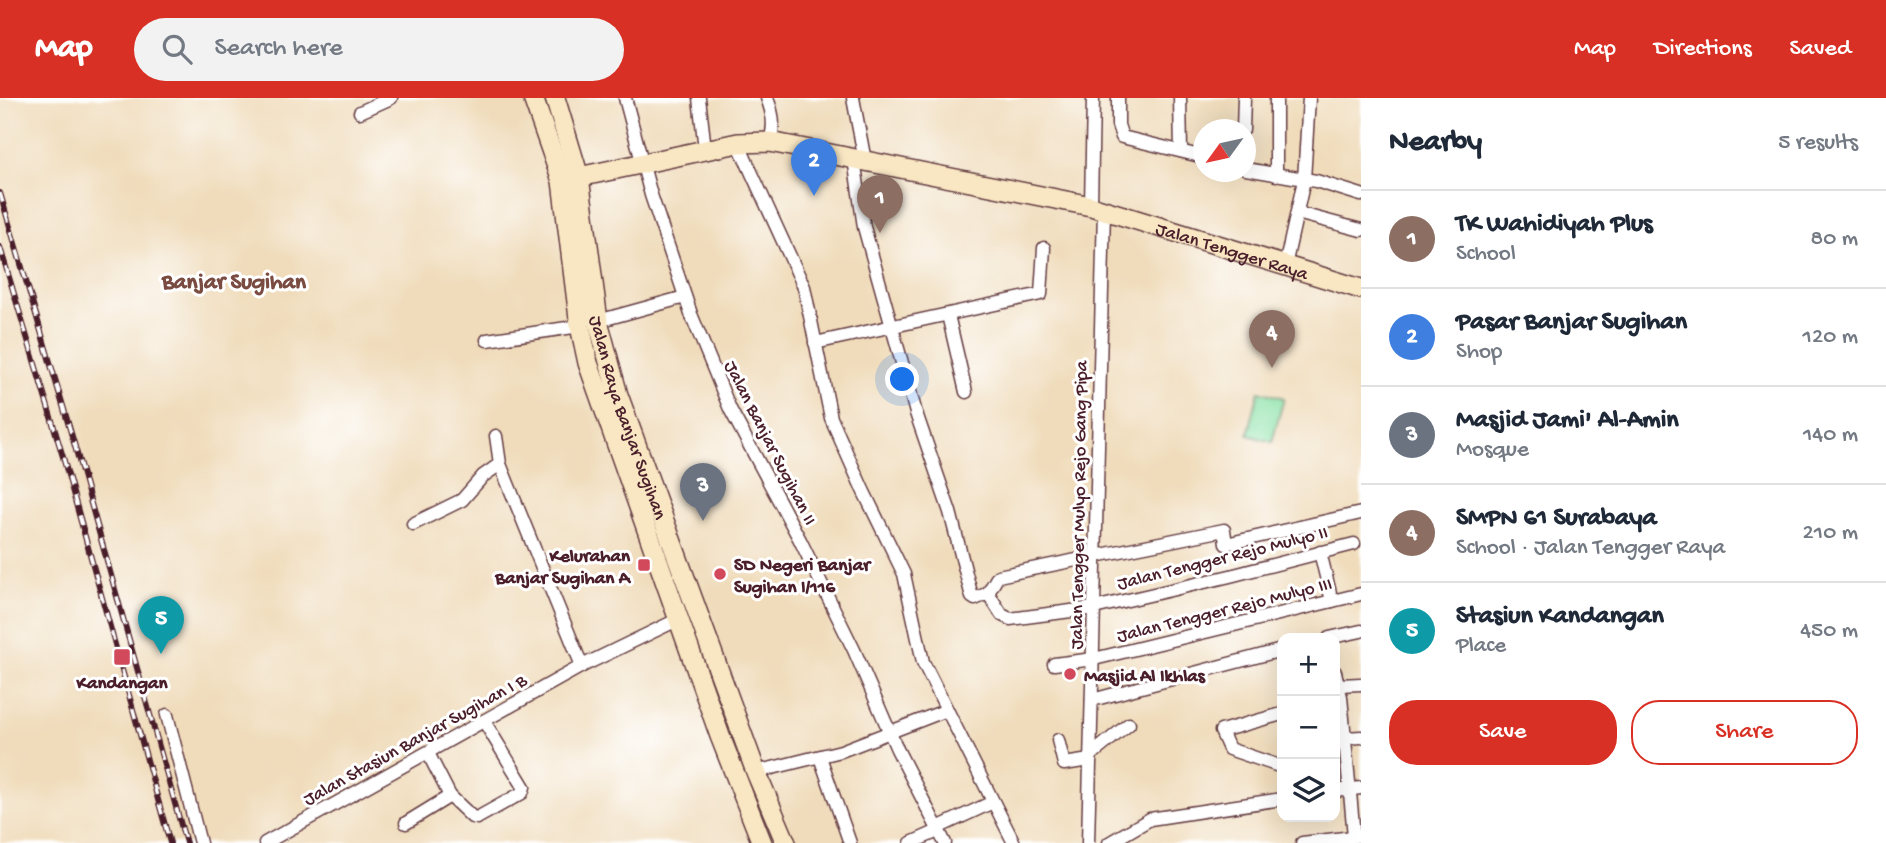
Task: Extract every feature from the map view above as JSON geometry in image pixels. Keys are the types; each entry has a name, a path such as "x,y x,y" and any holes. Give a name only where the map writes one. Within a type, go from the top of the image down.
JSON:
{"main road":[{"name":"Jalan Raya Banjar Sugihan","path":"533,98 562,181 589,324"},
{"name":"Jalan Raya Banjar Sugihan","path":"555,98 579,177 589,324 588,363 601,405 638,473 786,843"},
{"name":"Jalan Tengger Raya","path":"579,177 705,149 738,143 770,142 1098,208 1361,289"},
{"name":"Jalan Raya Banjar Sugihan","path":"638,473 679,619 762,843"}],"street":[{"path":"360,112 391,98"},
{"name":"Jalan Banjar Sugihan II","path":"625,98 651,195 685,297 730,409 800,540 854,650 889,731 945,843"},
{"path":"699,98 705,149"},
{"path":"767,98 773,115 774,130 770,142"},
{"path":"853,98 864,227 916,413 950,512 972,597 975,599 988,593 998,576 1224,530 1226,544 1361,513"},
{"name":"Jalan Tengger Mulyo Rejo Gang Pipa","path":"1088,843 1094,659 1098,208 1093,98"},
{"path":"1118,98 1118,125 1122,137 1193,154"},
{"path":"1180,98 1181,151"},
{"path":"1243,119 1244,98"},
{"path":"1276,98 1276,175"},
{"path":"1285,266 1304,180 1309,98"},
{"path":"738,143 804,287 831,418 904,573 923,662 1014,843"},
{"path":"1256,171 1316,181 1361,195"},
{"path":"1297,213 1361,230"},
{"path":"815,342 1035,296 1042,292 1044,248"},
{"path":"487,340 589,324 685,297"},
{"path":"948,315 966,392"},
{"path":"496,436 500,464 582,666"},
{"path":"413,524 462,500 483,476 500,464"},
{"name":"Jalan Tengger Rejo Mulyo II","path":"988,593 1002,615 1010,619 1094,608 1354,544"},
{"path":"1320,552 1332,601"},
{"name":"Jalan Tengger Rejo Mulyo III","path":"1054,664 1094,659 1361,594"},
{"name":"Jalan Stasiun Banjar Sugihan I B","path":"265,843 582,666 679,619"},
{"path":"1340,636 1361,631"},
{"path":"1091,700 1277,651"},
{"path":"1340,688 1361,684"},
{"path":"756,772 841,751 947,710"},
{"path":"166,715 200,843"},
{"path":"1277,715 1222,731 1230,749 1277,765"},
{"path":"428,753 450,796 475,818 524,790 484,721"},
{"path":"1058,740 1064,764 1090,757 1129,724"},
{"path":"1302,843 1357,836 1340,742 1361,737"},
{"path":"820,757 850,843"},
{"path":"406,823 450,796"},
{"path":"1109,843 1150,819 1277,800"},
{"path":"911,843 993,802"}],"green space":[{"path":"1259,391 1284,398 1272,442 1248,435"}],"railway":[{"path":"0,193 74,443 186,843"},
{"path":"0,247 63,457 170,843"}],"place":[{"name":"Pasar Banjar Sugihan","path":"814,196"},
{"name":"TK Wahidiyah Plus","path":"880,233"},
{"name":"SMPN 61 Surabaya","path":"1272,368"},
{"name":"Masjid Jami' Al-Amin","path":"703,521"},
{"name":"Kelurahan Banjar Sugihan A","path":"644,565"},
{"name":"SD Negeri Banjar Sugihan I/116","path":"720,574"},
{"name":"Stasiun Kandangan","path":"161,654"},
{"name":"Kandangan","path":"122,657"},
{"name":"Masjid Al Ikhlas","path":"1070,674"}],"district":[{"name":"Banjar Sugihan","path":"234,280"}]}
